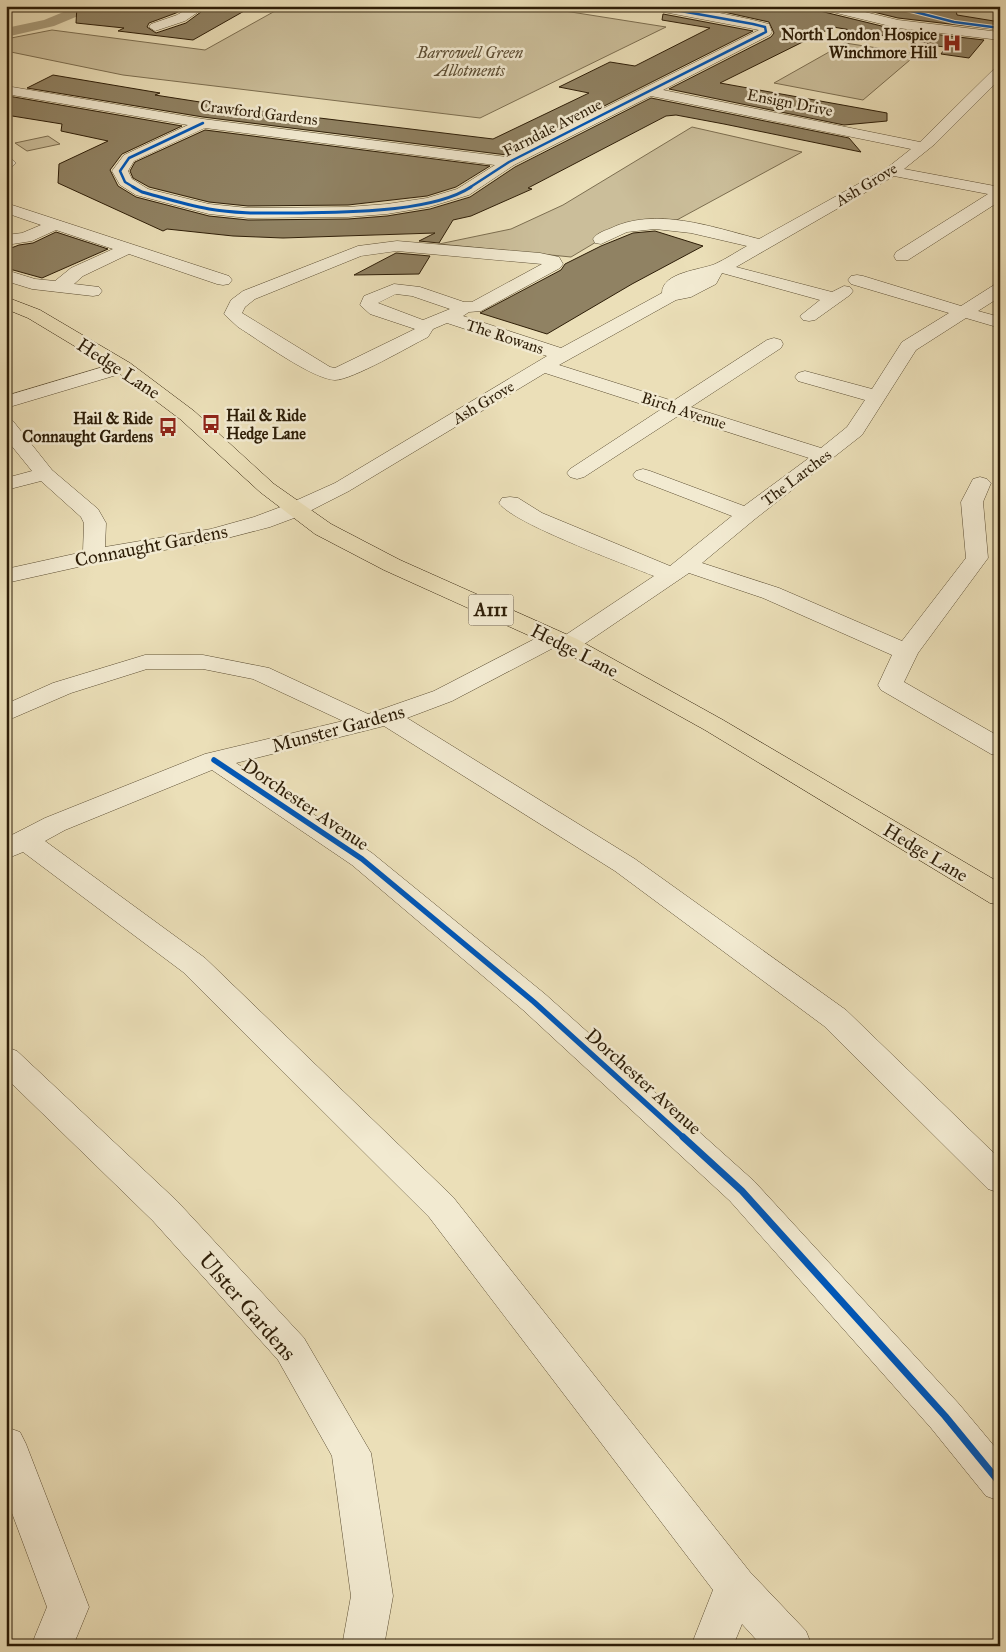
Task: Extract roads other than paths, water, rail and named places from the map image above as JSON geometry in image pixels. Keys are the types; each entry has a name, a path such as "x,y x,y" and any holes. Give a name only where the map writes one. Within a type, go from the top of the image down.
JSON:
{"main road":[{"name":"Hedge Lane","path":"6,302 34,314 123,367 187,415 294,510 323,529 392,565 561,641 714,725 998,894"}],"street":[{"path":"155,27 180,18 201,6"},
{"name":"Farndale Avenue","path":"203,123 129,158 120,171 125,182 142,192 209,209 248,213 348,212 388,209 438,200 463,192 508,162 766,32 765,27 753,24 653,6"},
{"path":"824,6 898,24 1000,36"},
{"name":"Ash Grove","path":"294,510 342,487 543,366 671,295 685,293 710,280 717,270 892,171 927,144 1000,71"},
{"name":"Ensign Drive","path":"654,89 927,144"},
{"name":"Crawford Gardens","path":"6,90 203,123 508,162"},
{"path":"892,171 1000,193"},
{"path":"902,256 1000,193"},
{"path":"6,208 224,280"},
{"path":"6,240 26,237 57,224"},
{"path":"600,239 622,229 663,224 680,226 761,245"},
{"path":"397,246 540,258 553,261 554,264 475,307 454,312 426,325 422,334 334,374 323,372 244,323 233,314 238,304 249,295 358,251 377,247 397,246"},
{"path":"60,286 77,272 129,248"},
{"path":"717,270 834,298"},
{"path":"7,276 32,284 93,291"},
{"path":"809,316 859,277 1000,322"},
{"name":"The Rowans","path":"426,325 376,310 369,305 370,300 394,289 405,289 454,312 563,356"},
{"name":"The Larches","path":"561,641 679,570 747,514 824,456 854,431 909,346 1000,289"},
{"path":"577,474 774,344"},
{"name":"Birch Avenue","path":"543,366 824,456"},
{"path":"6,402 123,367"},
{"path":"805,377 877,397"},
{"path":"6,425 45,474 90,514 95,522 94,556"},
{"path":"6,484 45,474"},
{"path":"643,475 747,514"},
{"path":"980,483 972,502 977,558 906,652 890,685 1000,748"},
{"path":"510,503 534,518 679,570 771,593 906,652"},
{"name":"Connaught Gardens","path":"6,576 94,556 212,535 262,522 294,510"},
{"name":"Munster Gardens","path":"16,845 56,824 214,760 378,720 443,696 561,641"},
{"path":"6,713 62,688 145,662 203,662 260,673 378,720 625,865 835,1018 1000,1180"},
{"name":"Dorchester Avenue","path":"214,760 362,860 534,1002 742,1191 945,1416 1000,1483"},
{"path":"16,845 194,965 441,1207 736,1586 791,1646"},
{"name":"Ulster Gardens","path":"6,1059 165,1211 291,1349 351,1453 372,1596 363,1646"},
{"path":"6,1444 68,1607 52,1646"},
{"path":"712,1646 736,1586"}],"waterway":[{"path":"6,33 49,23 90,6"}],"place":[{"name":"North London Hospice Winchmore Hill","path":"952,43"},
{"name":"Hail & Ride Hedge Lane","path":"211,424"},
{"name":"Hail & Ride Connaught Gardens","path":"168,427"}],"park label":[{"name":"Barrowell Green Allotments","path":"470,61"}]}
